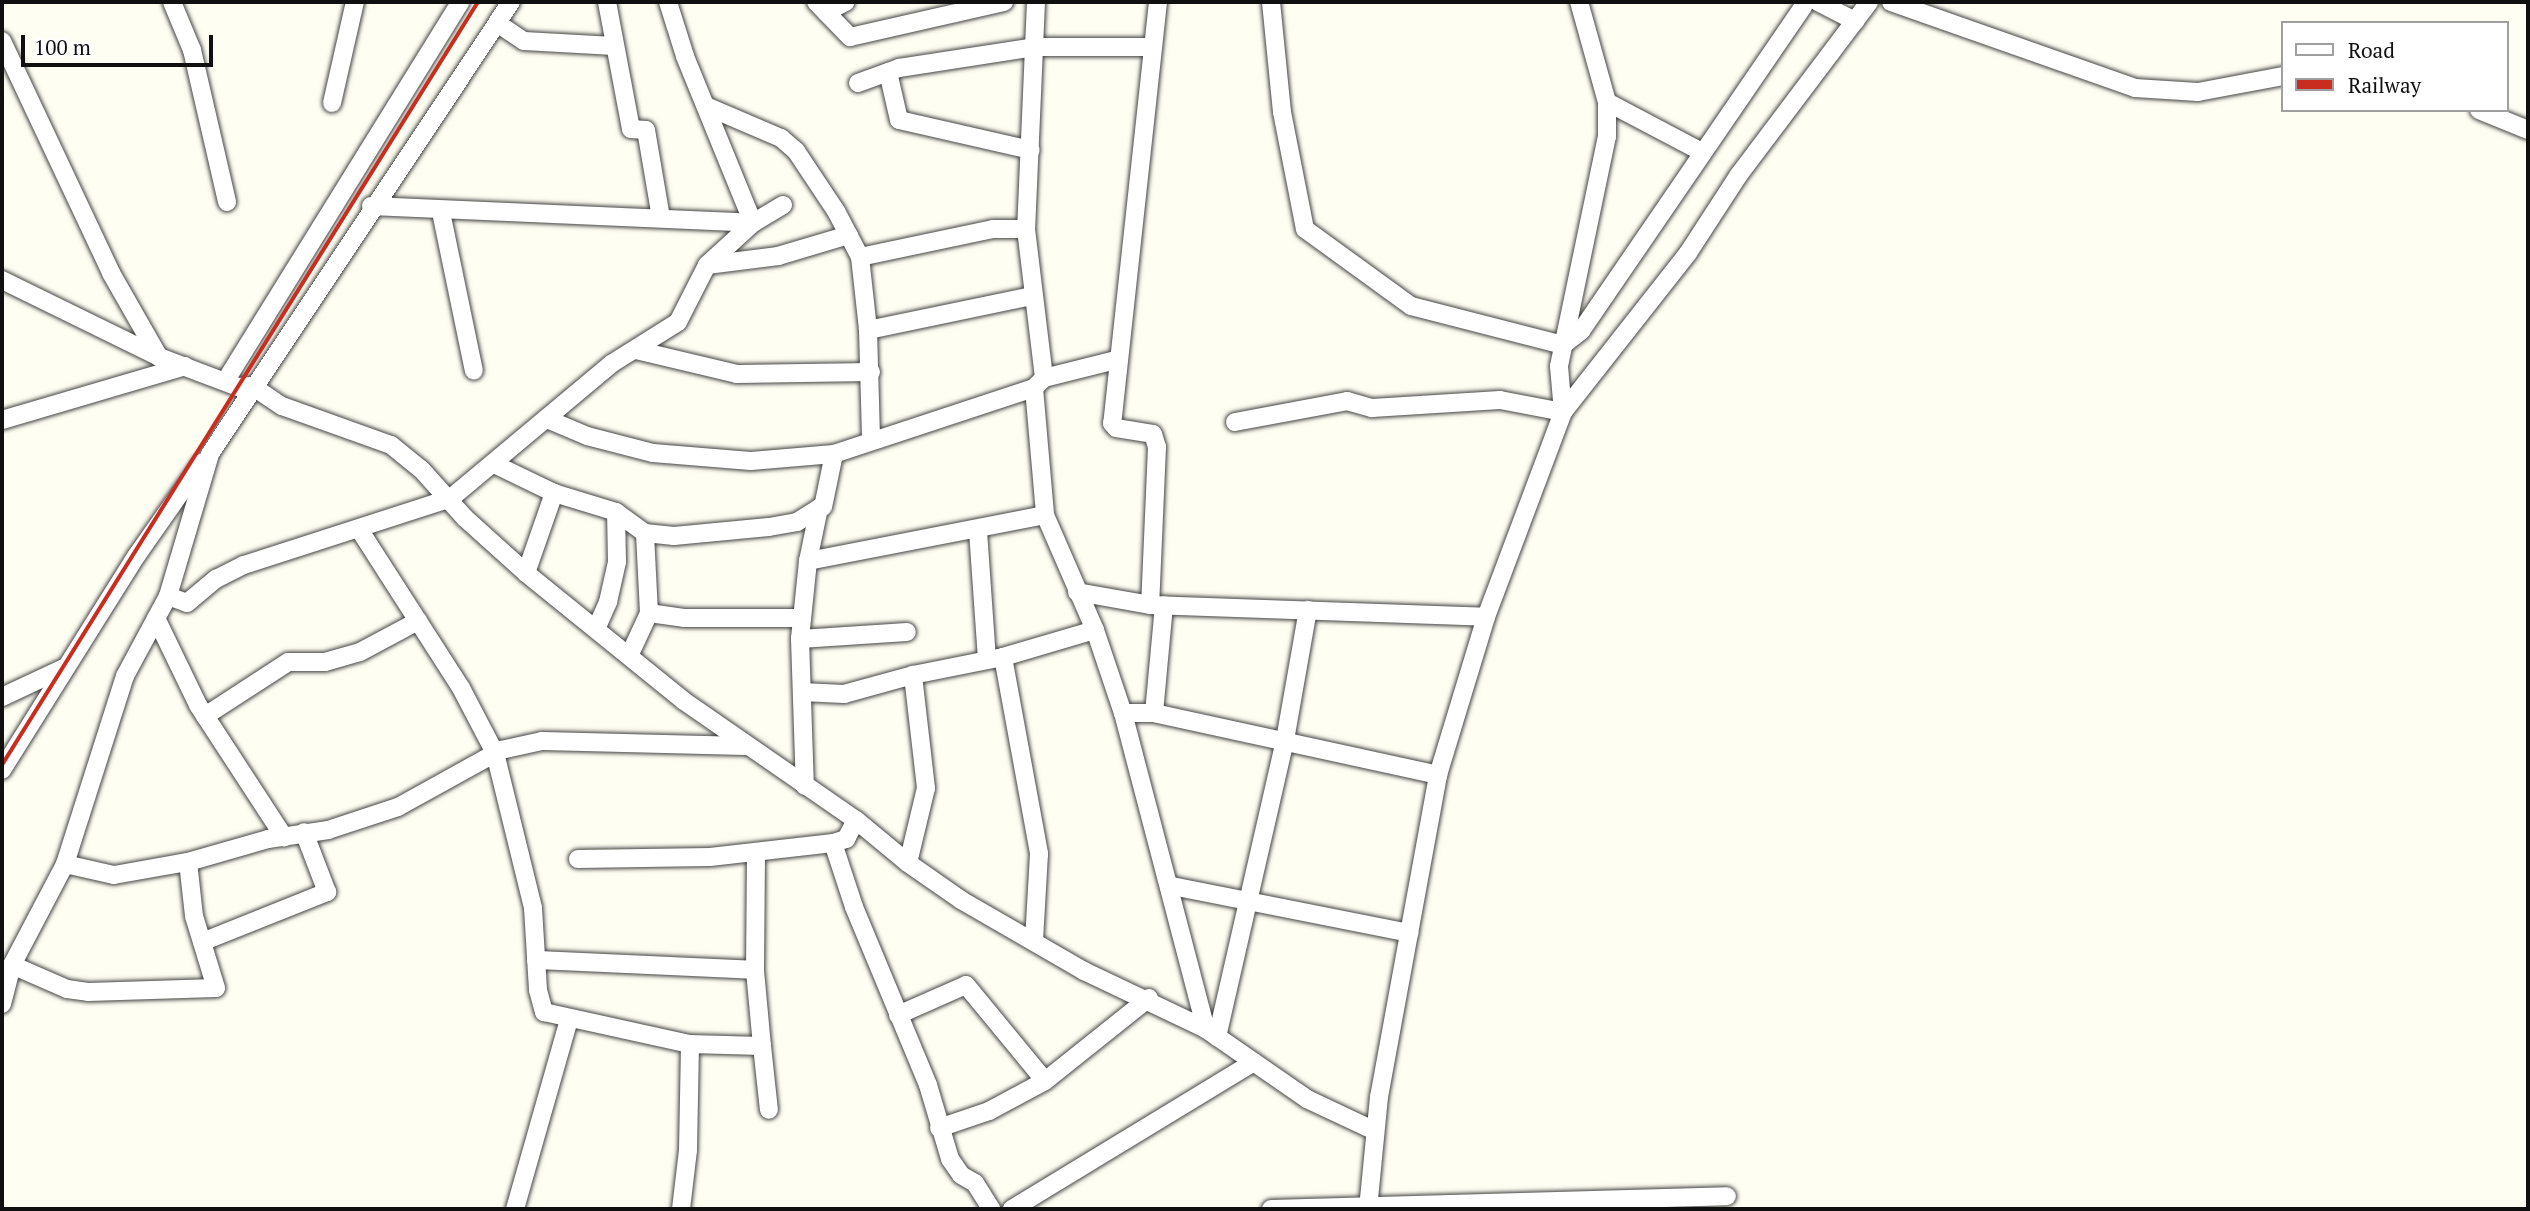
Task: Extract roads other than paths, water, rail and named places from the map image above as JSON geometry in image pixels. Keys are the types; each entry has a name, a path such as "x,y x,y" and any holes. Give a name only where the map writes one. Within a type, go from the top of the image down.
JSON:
{"street":[{"path":"172,2 192,50 227,202"},
{"path":"332,103 355,2"},
{"path":"226,380 460,2"},
{"path":"2,770 137,555 219,439 371,206 511,2"},
{"path":"607,2 631,129 646,130 660,218"},
{"path":"668,2 753,223"},
{"path":"821,7 846,2"},
{"path":"821,7 850,37 1004,2"},
{"path":"1036,2 1026,229 1039,383 1045,515 1094,630 1123,713 1211,1033"},
{"path":"1154,713 1157,447 1153,434 1116,428 1112,423 1116,360 1158,2"},
{"path":"1271,2 1282,112 1305,229 1411,306 1563,345"},
{"path":"1563,412 1559,366 1607,137 1607,103 1579,2"},
{"path":"1368,1207 1375,1131 1438,775 1486,617 1563,412 1688,253 1738,176 1869,2"},
{"path":"1891,2 2135,88 2198,92 2282,76"},
{"path":"1563,345 1581,331 1702,152 1811,5 1855,22"},
{"path":"497,23 524,41 614,46"},
{"path":"2,41 111,273 159,357"},
{"path":"858,83 888,72 1034,47 1152,47"},
{"path":"888,72 899,120 1031,150"},
{"path":"1607,103 1702,152"},
{"path":"706,106 781,138 796,151 860,257 871,372 871,439"},
{"path":"2484,112 2528,130"},
{"path":"168,596 187,603 216,579 244,565 451,498 611,364 678,322 707,265 753,223 783,205"},
{"path":"371,206 441,212 753,223"},
{"path":"441,212 474,372"},
{"path":"860,257 993,229 1026,229"},
{"path":"707,265 778,256 849,235"},
{"path":"2,280 159,357 226,380 238,387 252,386 302,414 391,446 451,498 465,517 526,573 746,746 856,820 908,863 1034,942 1149,998 1211,1033 1319,1106 1375,1131"},
{"path":"868,330 1031,296"},
{"path":"636,350 737,374 871,372"},
{"path":"547,419 587,436 653,453 751,461 834,454 1039,383 1116,360"},
{"path":"2,420 185,366"},
{"path":"1235,422 1348,401 1371,408 1500,400 1563,412"},
{"path":"2,1004 12,965 65,864 125,676 168,596 205,467 219,439"},
{"path":"805,786 800,639 808,561 834,454"},
{"path":"494,464 554,493 616,512 645,533 674,536 769,527 797,522 821,508"},
{"path":"526,573 554,493"},
{"path":"596,629 617,562 616,512"},
{"path":"808,561 978,531 1045,515"},
{"path":"359,529 461,688 495,753 533,908 536,960 544,1012 569,1020 691,1044 762,1046"},
{"path":"978,531 995,658 1039,854 1034,942"},
{"path":"630,654 649,613 645,533"},
{"path":"1077,592 1157,605 1486,617"},
{"path":"1211,1033 1250,901 1285,740 1308,610"},
{"path":"649,613 684,618 802,618"},
{"path":"156,618 205,716 284,837"},
{"path":"205,716 288,662 325,662 360,652 418,621"},
{"path":"802,692 844,694 913,675 995,658 1094,630"},
{"path":"800,639 907,632"},
{"path":"2,697 66,667"},
{"path":"908,863 926,788 913,675"},
{"path":"1123,713 1154,713 1438,775"},
{"path":"65,864 114,875 188,862 304,832 338,828 398,807 495,753 542,741 746,746"},
{"path":"578,859 756,853 833,843 846,839 856,820"},
{"path":"202,942 327,892 304,832"},
{"path":"833,843 898,1015 928,1085 950,1159 961,1175 975,1184 991,1209"},
{"path":"756,853 755,970 769,1110"},
{"path":"12,965 66,989 88,992 216,988 202,942 188,862"},
{"path":"1172,886 1409,933"},
{"path":"536,960 755,970"},
{"path":"898,1015 966,985 1045,1081"},
{"path":"939,1128 989,1111 1045,1081 1149,998"},
{"path":"516,1209 569,1020"},
{"path":"681,1209 691,1044"},
{"path":"1012,1209 1254,1062"},
{"path":"1271,1209 1727,1196"}],"railway":[{"path":"2,765 478,2"}]}
